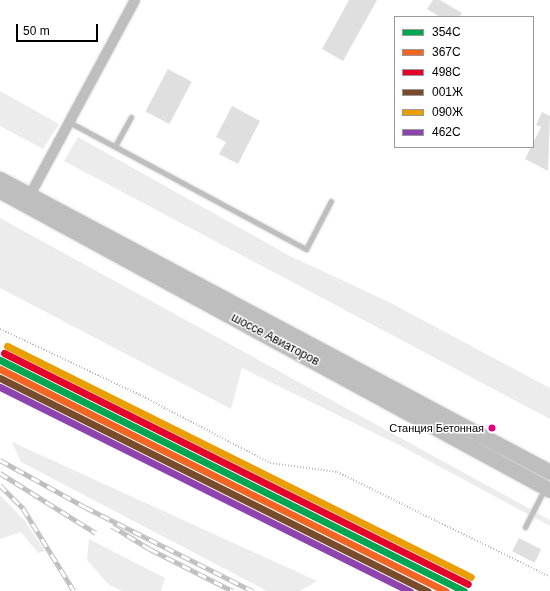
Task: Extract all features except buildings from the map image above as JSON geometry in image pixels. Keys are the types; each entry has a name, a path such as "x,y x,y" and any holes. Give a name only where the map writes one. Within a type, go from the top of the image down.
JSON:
{"main road":[{"name":"шоссе Авиаторов","path":"0,179 550,472"},
{"name":"шоссе Авиаторов","path":"0,191 548,489"}],"street":[{"path":"30,195 135,0"}],"lane":[{"path":"115,146 131,117"},
{"path":"69,122 306,249 331,201"},
{"path":"524,527 548,489"}],"path":[{"path":"0,329 140,395 270,463 337,472 550,577"}],"shaded area":[{"path":"0,91 59,124 43,149 0,126"},
{"path":"78,137 290,256 389,302 550,388 550,419 64,161"},
{"path":"0,218 550,520 550,526 401,446 242,368 231,409 0,288"},
{"path":"12,442 317,581 300,591 267,591 21,462"},
{"path":"0,495 24,520 45,551 38,553 21,532 0,539"},
{"path":"89,539 165,578 161,591 122,591 108,584 87,560"}],"railway":[{"path":"0,460 85,507 253,591"},
{"path":"0,473 96,533"},
{"path":"0,485 23,508 74,591"},
{"path":"112,526 150,549 233,591"}],"transit line":[{"name":"090Ж","path":"7,346 471,577"},
{"name":"498С","path":"4,353 468,584"},
{"name":"354С","path":"0,360 464,591"},
{"name":"367С","path":"0,369 446,591"},
{"name":"001Ж","path":"0,378 428,591"},
{"name":"462С","path":"0,387 410,591"}],"place":[{"name":"Станция Бетонная","path":"492,428"}]}
